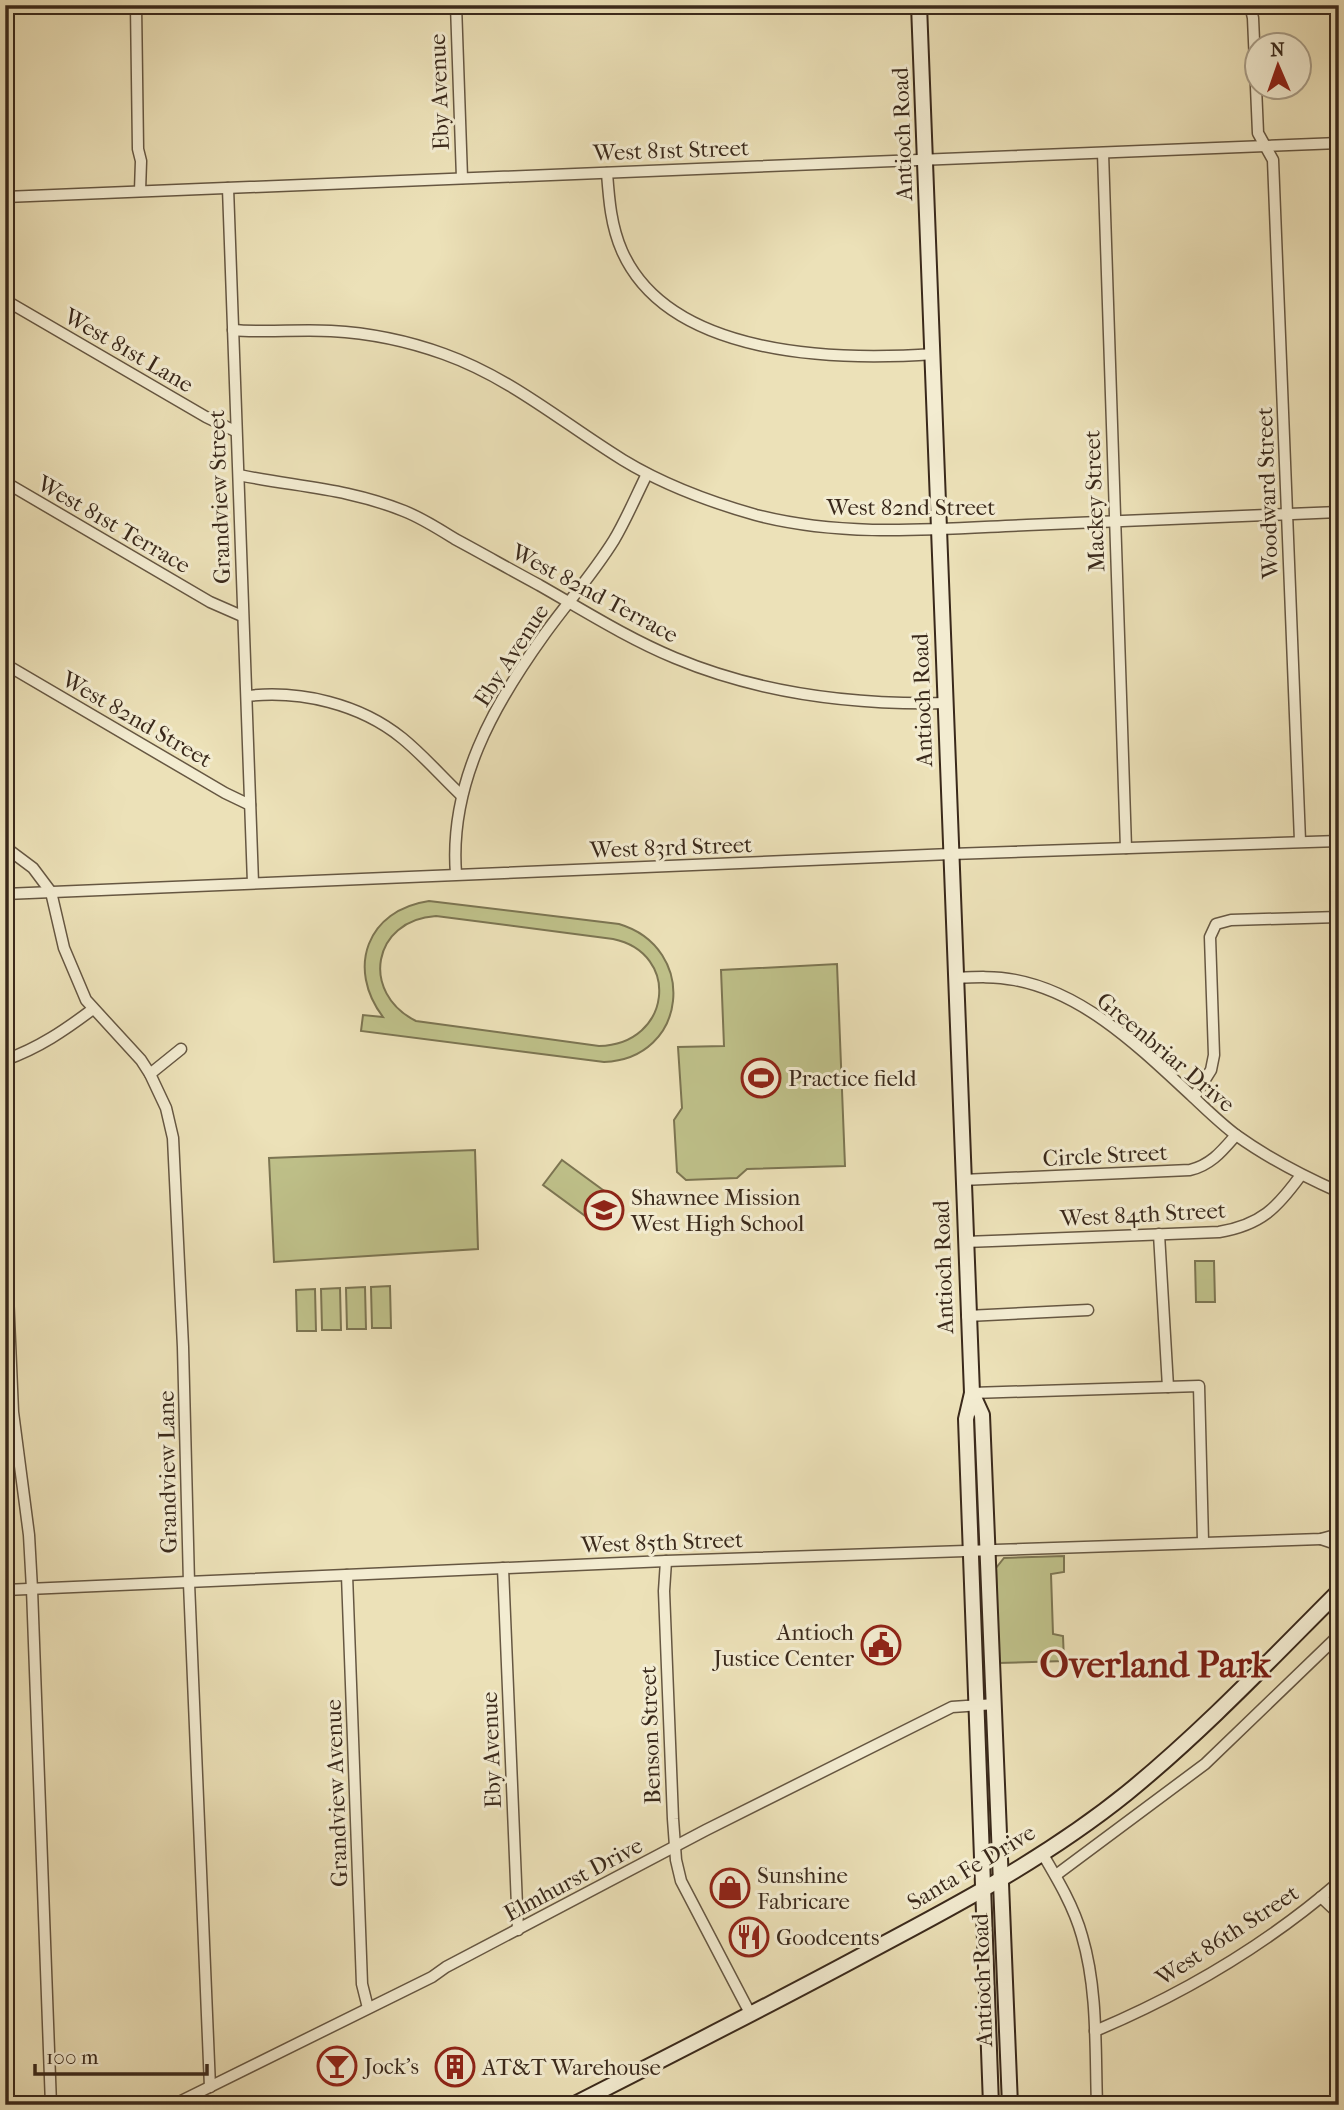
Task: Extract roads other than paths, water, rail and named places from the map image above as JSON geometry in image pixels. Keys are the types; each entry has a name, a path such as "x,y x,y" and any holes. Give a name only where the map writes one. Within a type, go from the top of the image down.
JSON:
{"main road":[{"name":"Antioch Road","path":"919,5 971,1393 966,1419 991,2105"},
{"name":"Antioch Road","path":"971,1393 982,1415 1010,2105"},
{"name":"Santa Fe Drive","path":"573,2105 751,2015 984,1891 1042,1853 1126,1793 1200,1729 1339,1591"}],"street":[{"path":"136,5 138,149 141,161 139,191"},
{"name":"Eby Avenue","path":"456,5 462,178"},
{"name":"Woodward Street","path":"1250,5 1253,18 1258,133 1273,160 1300,841"},
{"name":"West 81st Street","path":"5,197 1339,143"},
{"name":"Mackey Street","path":"1103,153 1126,848"},
{"path":"607,173 614,230 623,253 649,290 683,317 723,333 782,349 856,357 934,355"},
{"name":"Grandview Street","path":"228,188 250,804"},
{"name":"West 81st Lane","path":"5,300 205,417 235,430"},
{"name":"West 82nd Street","path":"233,330 368,334 445,354 487,372 522,392 647,474 727,506 808,525 859,530 940,529 1339,512"},
{"name":"Eby Avenue","path":"456,874 455,835 461,796 495,713 543,636 614,540 647,474"},
{"name":"West 82nd Terrace","path":"239,475 283,484 342,491 373,499 407,513 634,639 674,658 721,675 780,691 819,697 862,702 945,703"},
{"name":"West 81st Terrace","path":"5,482 210,602 242,616"},
{"name":"West 82nd Street","path":"5,664 225,793 250,804"},
{"path":"247,696 306,697 358,711 400,736 461,796"},
{"path":"250,804 253,883"},
{"name":"West 83rd Street","path":"5,894 951,854 1339,841"},
{"path":"5,847 33,868 51,892"},
{"name":"Grandview Lane","path":"51,892 64,948 73,972 93,1009 150,1074 166,1108 176,1158 188,1478 189,1583 210,2087"},
{"path":"1194,1097 1211,1070 1214,1055 1210,937 1216,924 1231,920 1339,917"},
{"name":"Greenbriar Drive","path":"956,978 1014,979 1059,994 1081,1005 1129,1040 1236,1135 1301,1175 1339,1192"},
{"path":"5,1060 59,1035 93,1009"},
{"path":"150,1074 181,1049"},
{"name":"Circle Street","path":"962,1180 1190,1170 1203,1167 1219,1156 1236,1135"},
{"name":"West 84th Street","path":"965,1242 1238,1229 1273,1210 1301,1175"},
{"path":"5,1224 13,1412 29,1535 32,1589 51,2105"},
{"path":"1159,1234 1168,1387"},
{"path":"967,1316 1088,1310"},
{"path":"971,1393 1199,1386 1203,1541"},
{"name":"West 85th Street","path":"5,1590 666,1561 1321,1539 1339,1534"},
{"name":"West 85th Street","path":"1321,1539 1339,1545"},
{"name":"Benson Street","path":"666,1561 664,1591 676,1860 681,1881 751,2015"},
{"name":"Eby Avenue","path":"503,1568 517,1930"},
{"name":"Grandview Avenue","path":"347,1575 362,1984 368,2008"},
{"path":"1056,1875 1205,1764 1339,1635"},
{"name":"Elmhurst Drive","path":"173,2105 432,1977 676,1846 952,1707 995,1704"},
{"path":"1042,1853 1071,1905 1089,1963 1095,2031 1097,2105"},
{"name":"West 86th Street","path":"1095,2031 1165,2000 1216,1971 1339,1882"},
{"path":"1321,1897 1339,1914"}],"place":[{"name":"Practice field","path":"761,1078"},
{"name":"Shawnee Mission West High School","path":"604,1210"},
{"name":"Antioch Justice Center","path":"881,1645"},
{"name":"Sunshine Fabricare","path":"730,1888"},
{"name":"Goodcents","path":"749,1937"},
{"name":"Jock's","path":"337,2066"},
{"name":"AT&T Warehouse","path":"455,2067"}],"district":[{"name":"Overland Park","path":"1155,1664"}]}
